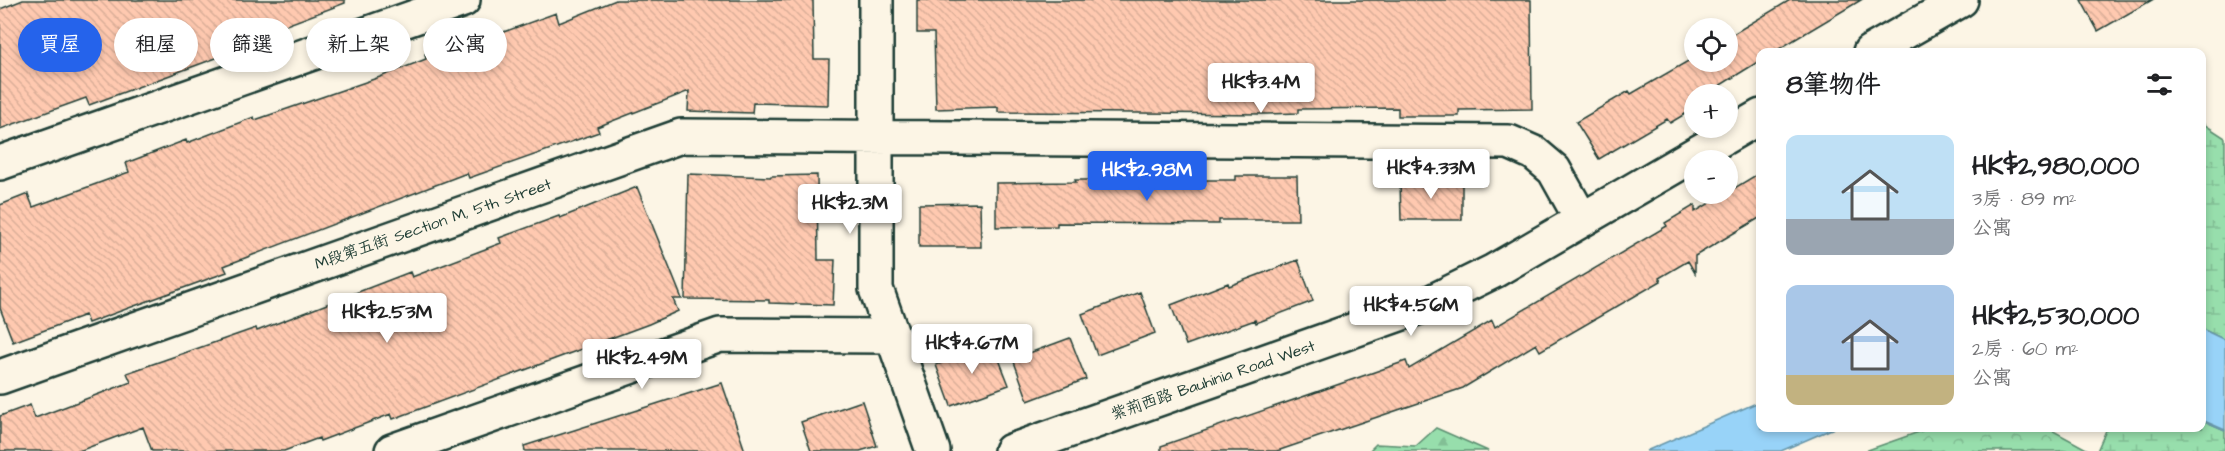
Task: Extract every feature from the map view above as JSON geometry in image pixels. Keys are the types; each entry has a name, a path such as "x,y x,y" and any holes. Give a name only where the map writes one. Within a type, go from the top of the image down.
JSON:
{"street":[{"path":"0,163 463,0"},
{"path":"876,0 876,289 933,451"},
{"path":"1875,48 1924,9 1961,0"},
{"name":"紫荊西路 Bauhinia Road West","path":"1011,451 1425,305 1468,285 1756,119"},
{"name":"M段第五街 Section M, 5th Street","path":"0,377 681,136 1509,142 1534,153 1554,170 1582,220"},
{"path":"392,451 720,335 892,336"}],"green space":[{"path":"2206,126 2225,138 2225,340 2206,331"},
{"path":"2206,422 2225,430 2225,451 2097,451 2105,432 2206,432"},
{"path":"1436,428 1488,451 1369,451 1376,444 1416,446"},
{"path":"1919,432 2055,432 2090,451 1865,451"}],"water":[{"path":"2206,331 2225,340 2225,430 2206,422"},
{"path":"1756,403 1756,432 1825,432 1781,451 1646,451"}],"building":[{"path":"23,0 345,0 345,3 294,22 294,18 210,18 210,60 198,65 198,18 114,18 114,72 178,72 89,105 86,98 0,129 0,9"},
{"path":"616,0 813,0 814,59 829,59 828,105 753,103 752,113 688,111 689,91 597,127 599,132 469,178 467,173 224,266 227,272 88,323 85,315 13,342 0,308 0,205 28,194 33,207 129,172 126,163 186,140 187,143 254,117 255,120 393,72 411,72 411,65 423,60 423,72 507,72 507,31 556,13 559,23"},
{"path":"917,0 1531,0 1532,109 1459,110 1459,116 1398,116 1398,108 1298,109 1298,113 1267,114 998,112 998,107 936,109 934,33 917,33"},
{"path":"1790,0 1861,0 1781,48 1756,48 1756,63 1722,84 1684,84 1684,115 1670,123 1667,119 1599,159 1576,122 1629,91 1631,94 1684,63 1684,72 1738,72 1738,31"},
{"path":"2081,0 2152,0 2098,31"},
{"path":"688,174 771,177 817,175 818,260 835,260 833,305 769,303 769,300 685,299"},
{"path":"1756,175 1756,220 1695,256 1695,273 1688,261 1659,278 1661,281 1540,351 1536,344 1463,388 1277,451 1161,451 1161,446 1406,361 1409,369 1492,320 1495,327 1667,226 1665,223 1695,205 1695,212 1708,204 1738,204 1738,186"},
{"path":"1236,176 1297,176 1298,220 1219,220 1219,224 1057,223 1057,226 996,227 996,183 1076,182 1075,180 1236,180"},
{"path":"1400,181 1462,181 1462,220 1401,220"},
{"path":"637,187 682,299 673,299 678,311 649,324 393,419 391,414 320,441 319,438 284,451 152,451 143,427 79,451 0,451 0,416 30,405 35,418 131,382 127,373 256,328 257,331 410,272 412,277 501,243 499,238 559,216 560,218"},
{"path":"980,203 981,247 919,247 919,204"},
{"path":"1298,260 1313,301 1256,323 1255,320 1186,345 1171,305"},
{"path":"1140,292 1155,333 1097,355 1082,314"},
{"path":"1070,338 1086,379 1028,401 1013,359"},
{"path":"993,344 1009,385 951,406 936,365"},
{"path":"722,383 745,451 525,451 524,446"},
{"path":"862,401 877,446 860,451 811,451 801,422"}]}
